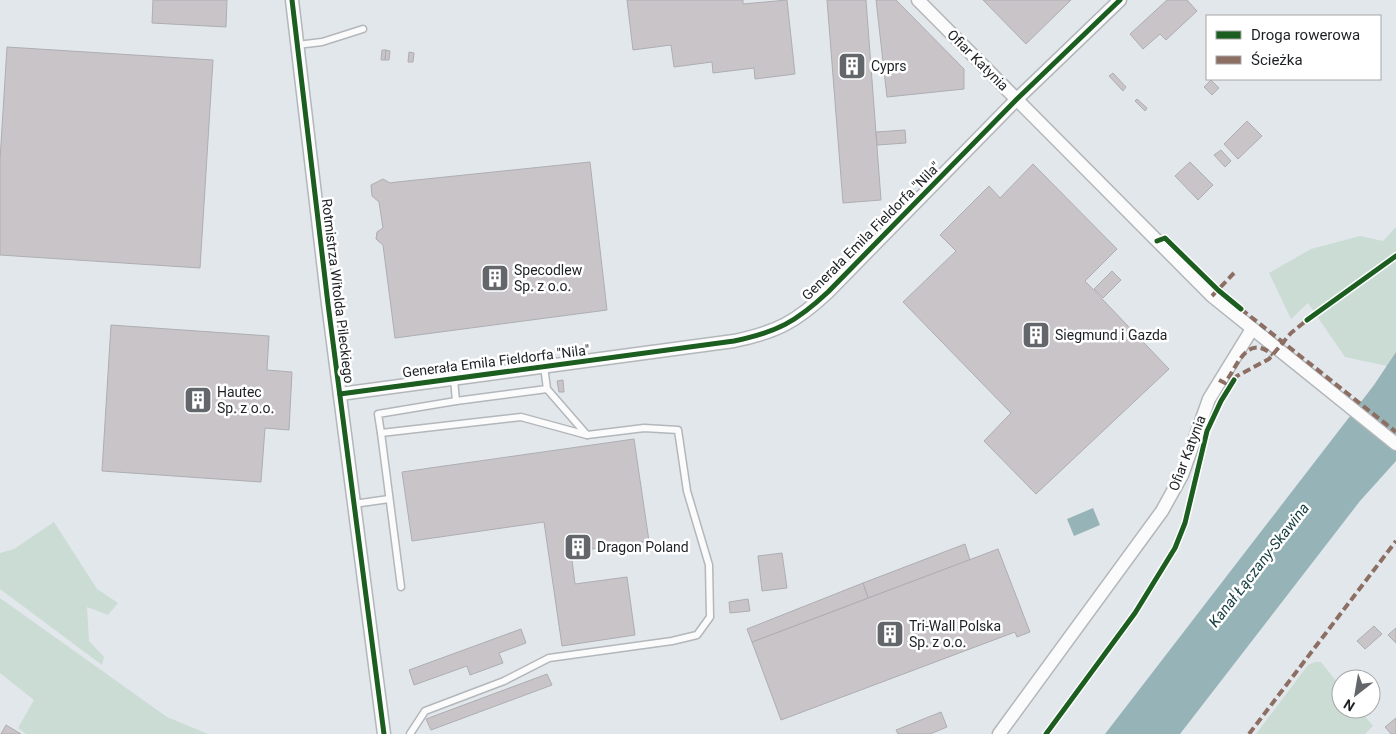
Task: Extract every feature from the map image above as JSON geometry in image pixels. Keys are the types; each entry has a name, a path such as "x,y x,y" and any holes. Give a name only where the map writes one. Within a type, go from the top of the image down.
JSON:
{"street":[{"name":"Rotmistrza Witolda Pileckiego","path":"292,0 296,45 384,734"},
{"name":"Ofiar Katynia","path":"918,0 1018,99 1180,265 1252,329 1208,399 1184,470 1167,503 999,734"},
{"name":"Generała Emila Fieldorfa \"Nila\"","path":"340,394 454,377 734,341 784,327 806,312 828,292 1018,99 1120,0"},
{"path":"1252,329 1396,444"}],"lane":[{"path":"296,45 322,42 363,29"},
{"path":"544,366 547,389 587,435"},
{"path":"454,377 456,401"},
{"path":"401,587 378,414 547,389"},
{"path":"381,434 521,417 587,435 644,428 678,430 687,491 709,565 710,617 697,635 672,641 549,658 504,681 425,711 410,734"},
{"path":"354,504 389,499"}],"shaded area":[{"path":"1396,227 1396,352 1387,366 1345,357 1308,303 1291,319 1269,273 1311,249 1360,236 1383,241"},
{"path":"54,522 97,589 118,603 108,615 87,607 89,641 104,657 102,665 0,589 0,553 14,549"},
{"path":"0,598 167,717 208,734 26,734 18,728 34,700 0,673"},
{"path":"1321,662 1331,674 1331,719 1367,719 1373,726 1365,734 1256,734 1308,665"}],"water":[{"name":"Kanał Łączany-Skawina","path":"1396,352 1396,461 1360,501 1180,734 1105,734 1374,385"},
{"path":"1093,508 1100,525 1074,536 1067,519"}],"building":[{"path":"153,0 227,0 226,27 152,23"},
{"path":"627,0 743,0 743,4 787,0 795,74 755,79 754,68 713,73 712,62 674,67 671,45 633,50"},
{"name":"Cyprs","path":"827,0 866,0 881,200 843,203"},
{"path":"876,0 896,0 964,69 964,89 887,97"},
{"path":"983,0 1071,0 1026,44"},
{"path":"1167,0 1187,0 1197,11 1166,40 1160,34 1143,49 1130,34"},
{"path":"7,47 213,60 200,268 0,255 0,160"},
{"path":"382,50 386,50 385,60 381,60"},
{"path":"386,50 390,51 389,60 385,60"},
{"path":"409,52 414,53 413,62 408,62"},
{"path":"1113,73 1126,87 1123,91 1109,76"},
{"path":"1211,80 1219,88 1212,95 1204,87"},
{"path":"1137,99 1147,108 1145,111 1135,101"},
{"path":"1247,121 1262,136 1238,159 1224,144"},
{"path":"905,130 906,143 877,145 876,132"},
{"path":"1221,150 1231,161 1225,167 1214,155"},
{"name":"Specodlew Sp. z o.o.","path":"590,162 607,310 395,338 383,245 376,239 377,232 383,228 379,202 372,196 371,185 383,179 390,183"},
{"path":"1190,162 1213,185 1198,200 1175,176"},
{"name":"Siegmund i Gazda","path":"1033,164 1117,249 1085,281 1169,369 1036,494 984,441 1011,413 903,302 956,251 940,235 989,186 1000,198"},
{"path":"1112,271 1121,280 1103,298 1094,289"},
{"name":"Hautec Sp. z o.o.","path":"111,325 269,336 267,370 292,372 289,430 265,428 261,482 102,471"},
{"path":"563,380 564,392 559,392 557,381"},
{"name":"Dragon Poland","path":"634,439 649,541 571,552 575,584 627,577 635,635 562,646 544,522 412,541 402,472"},
{"path":"965,544 970,560 868,598 863,583"},
{"name":"Tri-Wall Polska Sp. z o.o.","path":"998,549 1030,632 1017,637 1015,632 781,720 752,642"},
{"path":"782,553 787,588 762,591 758,556"},
{"path":"863,583 868,598 752,642 747,629"},
{"path":"748,599 750,611 730,613 729,602"},
{"path":"1374,626 1382,634 1365,649 1357,641"},
{"path":"1396,628 1396,643 1388,635"},
{"path":"521,629 526,643 499,653 503,663 470,675 467,666 414,685 409,670"},
{"path":"547,674 552,685 431,730 426,719"},
{"path":"941,712 947,727 930,734 898,734 896,730"},
{"path":"1396,718 1396,734 1391,734 1385,727"},
{"path":"6,725 21,734 1,734"}],"marked path":[{"path":"1212,296 1234,273"},
{"path":"1241,309 1396,432"},
{"path":"1234,380 1237,376 1269,359 1291,333 1307,320"},
{"path":"1219,380 1225,383 1239,360 1250,349 1264,349 1273,355"},
{"path":"1249,734 1396,541"}],"cycle path":[{"path":"292,0 328,304 384,734"},
{"path":"340,394 734,341 762,334 785,324 806,311 828,292 1017,99 1120,0"},
{"path":"1157,241 1165,238 1218,290 1241,309"},
{"path":"1307,320 1396,256"},
{"path":"1046,734 1135,613 1175,548 1185,523 1207,431 1221,401 1234,380"}],"place":[{"name":"Cyprs","path":"852,66"},
{"name":"Specodlew Sp. z o.o.","path":"495,278"},
{"name":"Siegmund i Gazda","path":"1036,335"},
{"name":"Hautec Sp. z o.o.","path":"198,400"},
{"name":"Dragon Poland","path":"578,547"},
{"name":"Tri-Wall Polska Sp. z o.o.","path":"890,634"}]}
